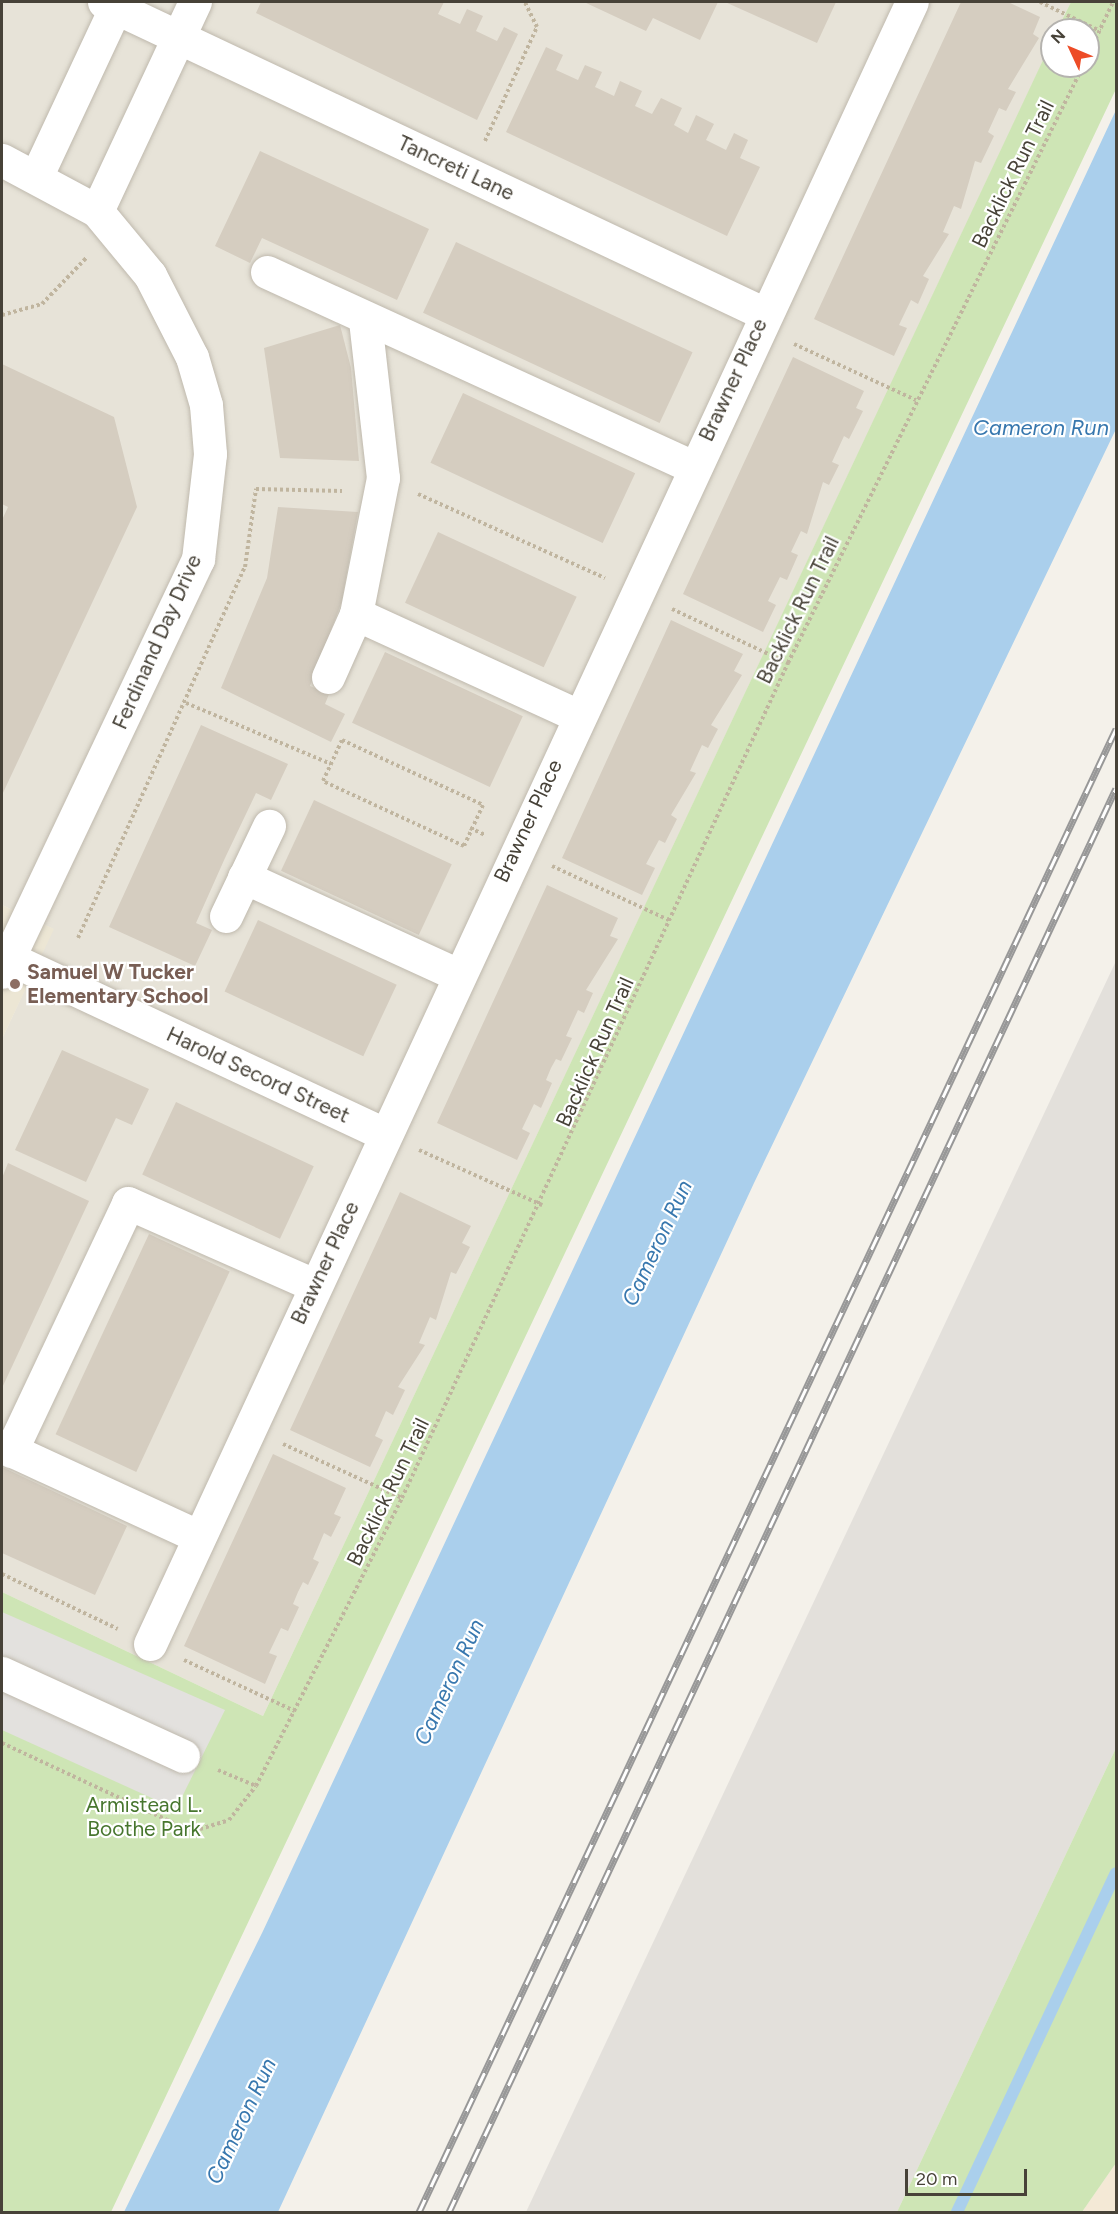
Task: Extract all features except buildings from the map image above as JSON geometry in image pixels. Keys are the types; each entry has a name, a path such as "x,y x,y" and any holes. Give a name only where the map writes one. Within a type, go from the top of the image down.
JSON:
{"street":[{"path":"2,160 37,175 106,220 178,36 195,2"},
{"name":"Brawner Place","path":"150,1644 760,320 912,2"},
{"path":"37,175 113,3"},
{"name":"Tancreti Lane","path":"113,3 469,174 760,320"},
{"name":"Ferdinand Day Drive","path":"4,961 182,598 198,559 206,513 206,405 192,357 174,313 106,220"},
{"path":"267,272 365,319 692,467"},
{"path":"328,677 356,614 381,492 377,399 365,319"},
{"path":"356,614 578,715"},
{"path":"226,916 269,826"},
{"path":"244,877 458,975"},
{"name":"Harold Secord Street","path":"4,961 384,1134"},
{"path":"198,1536 6,1448 128,1203 314,1285"},
{"path":"2,1673 183,1756"}],"path":[{"path":"469,174 537,27 525,2"},
{"path":"1040,2 1073,18"},
{"path":"1100,31 1113,2"},
{"name":"Backlick Run Trail","path":"2,1743 180,1826 200,1829 229,1820 256,1786 402,1498 542,1205 788,663 1077,78"},
{"path":"2,315 42,304 106,220"},
{"path":"760,320 916,400"},
{"path":"78,938 186,703 245,567 256,489 426,494 788,663"},
{"path":"186,703 331,764"},
{"path":"342,740 483,805 464,846 323,781 331,764 342,740"},
{"path":"471,828 671,921"},
{"path":"384,1134 542,1205"},
{"path":"248,1429 402,1498"}],"shaded area":[{"path":"2,2 1071,2 1063,18 1040,18 1040,67 263,1716 2,1592 2,1039 53,929 2,905"},
{"name":"Samuel W Tucker Elementary School","path":"2,905 54,929 2,1039"},
{"path":"1116,961 1116,1748 992,2011 897,2212 526,2212"},
{"path":"2,1612 225,1710 176,1809 2,1730"},
{"path":"1116,2163 1116,2212 1082,2212"}],"green space":[{"name":"Armistead L. Boothe Park","path":"1071,2 1116,2 1116,89 111,2212 2,2212 2,1592 263,1716 1040,66 1040,78 1100,78 1100,18 1063,18"},
{"path":"1116,1748 1116,2163 1082,2212 897,2212"}],"water":[{"name":"Cameron Run","path":"1116,110 1116,429 754,1183 278,2212 124,2212 263,1931"}],"waterway":[{"path":"957,2212 1116,1873"}],"railway":[{"path":"419,2212 1116,729"},
{"path":"449,2212 1116,788"}],"place":[{"name":"Samuel W Tucker Elementary School","path":"15,984"}]}
